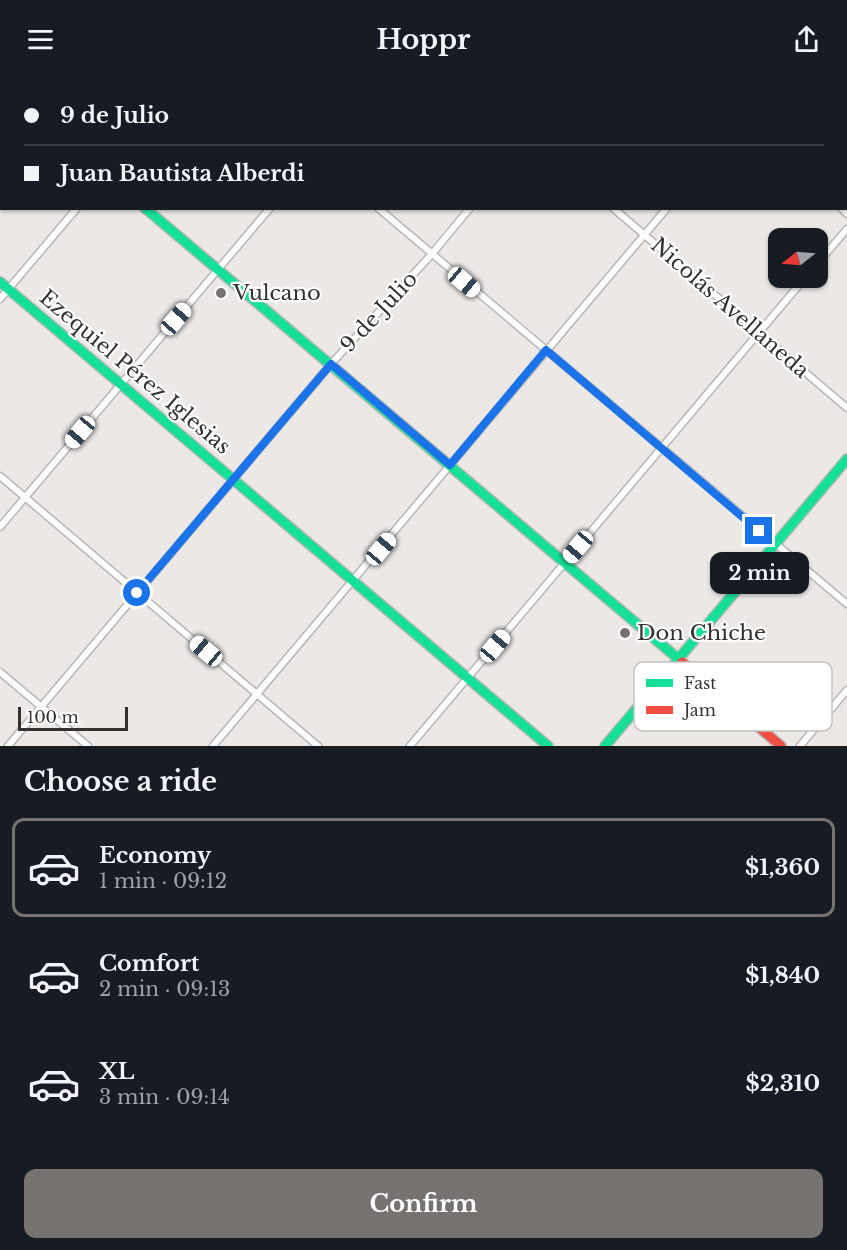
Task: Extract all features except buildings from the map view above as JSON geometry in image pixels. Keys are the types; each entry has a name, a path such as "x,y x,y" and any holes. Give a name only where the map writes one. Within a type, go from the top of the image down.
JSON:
{"street":[{"path":"0,299 74,210"},
{"path":"147,210 680,662"},
{"path":"0,527 268,210"},
{"path":"380,210 847,604"},
{"name":"9 de Julio","path":"8,746 331,364 431,255 468,210"},
{"name":"Nicolás Avellaneda","path":"615,210 847,408"},
{"path":"213,746 665,210"},
{"path":"828,251 847,229"},
{"name":"Ezequiel Pérez Iglesias","path":"0,282 548,746"},
{"path":"410,746 796,288"},
{"path":"678,660 847,459"},
{"path":"0,476 318,746"},
{"path":"0,672 88,746"},
{"path":"832,708 847,690"},
{"path":"605,746 634,712"},
{"path":"763,731 781,746"},
{"path":"800,746 813,731"}],"traffic: fast":[{"path":"147,210 682,662"},
{"path":"0,282 548,746"},
{"path":"676,662 847,459"},
{"path":"605,746 634,712"}],"traffic: jam":[{"path":"763,731 781,746"}],"place":[{"name":"Vulcano","path":"221,293"},
{"name":"Don Chiche","path":"625,633"}],"route":[{"path":"137,593 331,364 450,465 546,350 759,531"}]}
